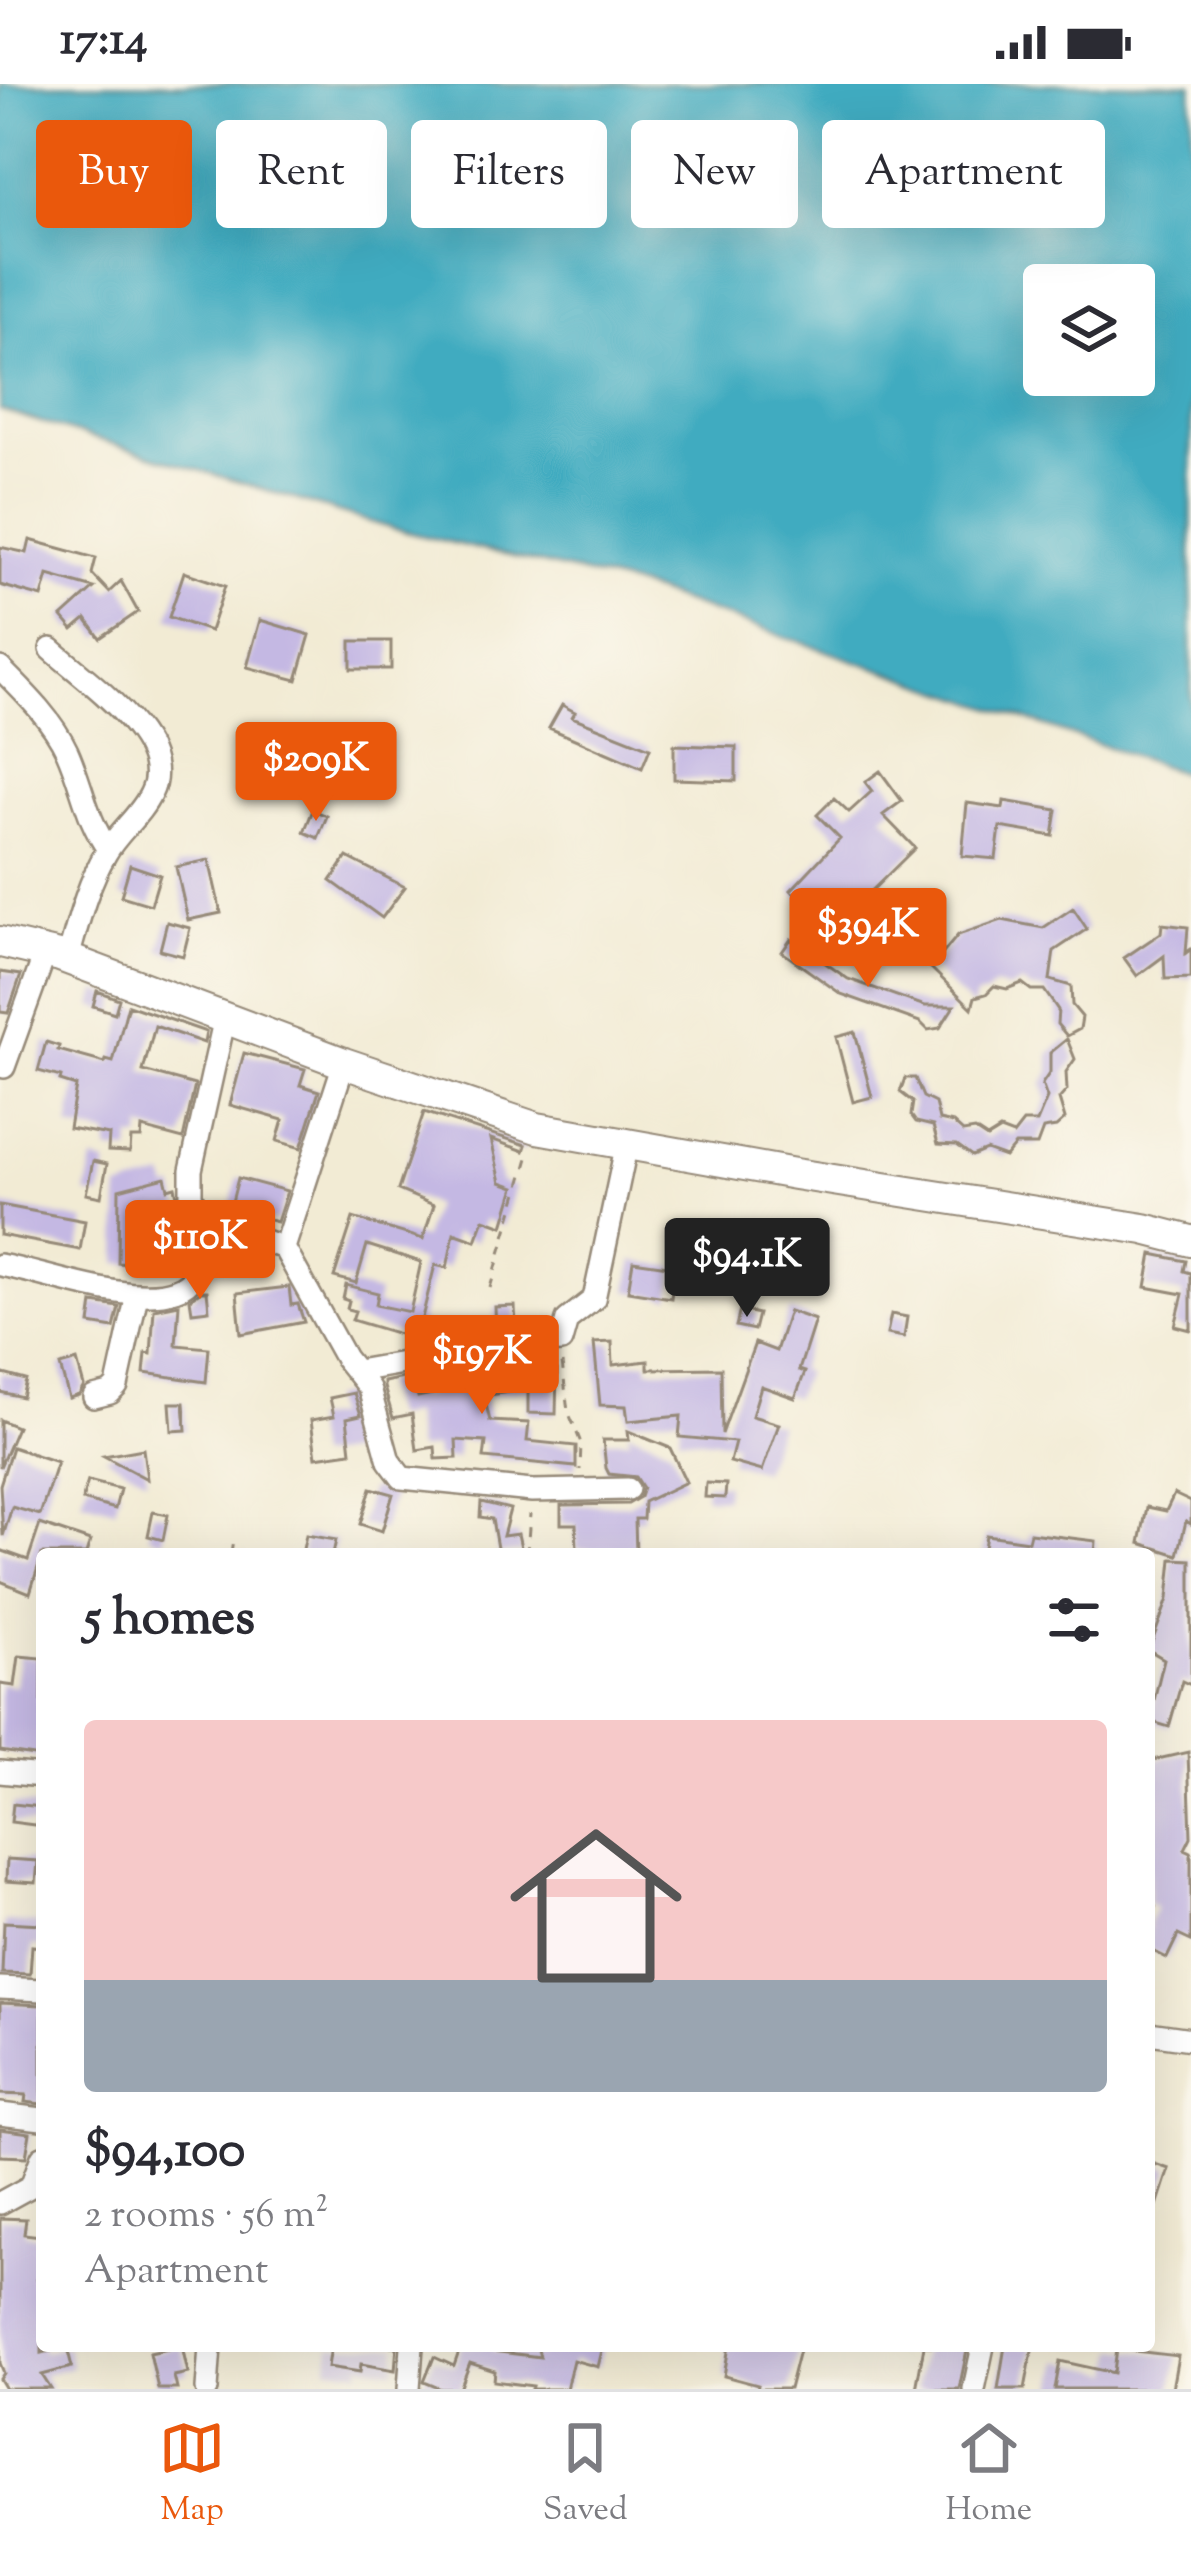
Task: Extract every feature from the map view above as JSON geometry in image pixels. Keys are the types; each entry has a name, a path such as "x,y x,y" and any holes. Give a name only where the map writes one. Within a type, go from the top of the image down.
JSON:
{"street":[{"path":"4,1067 108,849 151,794 156,778 153,751 111,702 51,650"},
{"path":"0,668 32,702 66,750 91,822 108,849"},
{"path":"0,941 57,955 344,1063 537,1128 1144,1229 1191,1241"},
{"path":"0,1265 137,1295 176,1290 194,1276 208,1248 191,1196 191,1170 225,1017"},
{"path":"284,1248 344,1063"},
{"path":"357,1371 506,1345 561,1341 567,1320 594,1299 627,1143"},
{"path":"208,1248 262,1240 284,1248 345,1358 369,1388 392,1469 402,1478 532,1491 628,1489"},
{"path":"94,1396 110,1393 117,1386 137,1295"},
{"path":"0,1772 36,1775"},
{"path":"0,1988 36,1990"},
{"path":"1155,2033 1191,2039"},
{"path":"0,2114 36,2119"},
{"path":"0,2203 31,2186 36,2173"},
{"path":"207,2389 210,2352"},
{"path":"409,2389 412,2352"},
{"path":"974,2389 982,2352"}],"path":[{"path":"490,1288 537,1128"},
{"path":"561,1341 568,1411 581,1443 580,1490"},
{"path":"527,1548 532,1491"},
{"path":"232,1548 233,1540"}],"water":[{"path":"0,84 1191,84 1191,776 640,587 394,529 0,410"}],"building":[{"path":"30,540 96,558 92,574 109,592 121,581 138,612 100,638 86,619 73,630 62,617 94,588 48,575 42,597 0,585 0,547 27,553"},
{"path":"184,572 225,586 210,631 169,617"},
{"path":"260,620 310,635 297,680 247,667"},
{"path":"351,641 391,641 391,669 351,669"},
{"path":"562,705 575,712 572,717 650,748 642,768 549,728"},
{"path":"674,745 736,747 736,781 674,779"},
{"path":"880,771 902,801 883,815 915,848 847,915 841,908 823,925 791,890 840,838 817,815 834,798 849,812 872,791 865,782"},
{"path":"1004,801 1057,810 1053,836 1000,827 996,859 962,856 967,803 1003,808"},
{"path":"313,810 327,816 318,838 304,832"},
{"path":"347,857 405,887 382,918 331,881"},
{"path":"209,860 221,913 188,920 176,867"},
{"path":"130,865 160,875 151,905 121,896"},
{"path":"1073,908 1087,929 1054,951 1050,980 1071,986 1072,1005 1082,1017 1080,1029 1067,1036 1044,990 1031,990 1022,983 1007,989 994,986 975,997 972,1008 931,968 958,935 1002,920 1043,928"},
{"path":"167,922 190,928 183,956 160,950"},
{"path":"1162,924 1188,927 1191,978 1165,979 1164,956 1137,976 1124,958 1161,933"},
{"path":"791,939 848,979 925,1006 954,1006 940,1028 928,1030 920,1022 841,994 782,952"},
{"path":"0,972 21,975 8,1013 0,1012"},
{"path":"97,991 119,999 115,1013 93,1006"},
{"path":"128,1005 206,1032 204,1043 155,1026 143,1071 195,1085 183,1139 142,1128 141,1138 131,1138 130,1152 108,1151 109,1135 69,1128 76,1086 38,1071 46,1042 59,1046 58,1050 113,1062"},
{"path":"855,1032 872,1097 853,1102 836,1037"},
{"path":"1067,1039 1075,1059 1066,1072 1067,1090 1059,1099 1065,1119 1043,1129 1037,1145 1015,1145 1005,1157 986,1150 972,1156 957,1145 938,1144 933,1126 916,1122 911,1115 913,1102 900,1092 905,1078 915,1078 923,1097 935,1103 939,1120 987,1138 1000,1130 1013,1135 1023,1122 1037,1122 1047,1098 1042,1084 1050,1072 1050,1053"},
{"path":"244,1053 305,1069 300,1085 319,1091 301,1148 277,1141 283,1120 230,1105"},
{"path":"424,1112 526,1145 524,1151 491,1139 501,1182 515,1187 503,1226 484,1219 476,1241 454,1233 447,1268 435,1265 421,1322 425,1323 422,1344 410,1346 405,1345 406,1336 352,1320 355,1311 347,1309 349,1301 343,1299 346,1285 378,1293 376,1305 410,1312 421,1262 367,1245 356,1283 334,1277 353,1218 423,1239 434,1205 398,1190"},
{"path":"93,1161 107,1164 101,1197 86,1194"},
{"path":"165,1177 168,1189 175,1187 180,1209 149,1218 144,1265 118,1263 119,1189"},
{"path":"238,1178 287,1191 277,1222 254,1216 252,1226 225,1230"},
{"path":"0,1205 85,1221 80,1250 0,1235"},
{"path":"1152,1254 1186,1261 1184,1271 1191,1273 1191,1330 1175,1326 1183,1294 1146,1287"},
{"path":"633,1261 675,1267 671,1298 628,1291"},
{"path":"289,1287 291,1305 298,1304 304,1322 241,1334 237,1293"},
{"path":"207,1291 209,1310 192,1312 190,1299"},
{"path":"93,1303 119,1307 114,1328 90,1324"},
{"path":"179,1304 176,1345 209,1348 206,1382 144,1373 146,1353 151,1354 154,1309"},
{"path":"515,1306 516,1329 496,1331 495,1307"},
{"path":"740,1310 758,1314 754,1330 736,1326"},
{"path":"789,1311 815,1320 795,1398 761,1386 752,1416 779,1424 762,1471 730,1462 735,1442 679,1437 681,1416 628,1421 626,1406 600,1405 594,1343 612,1342 613,1365 648,1361 648,1369 721,1368 722,1434 755,1343 776,1351"},
{"path":"891,1314 907,1317 904,1337 887,1334"},
{"path":"77,1361 84,1386 79,1395 69,1398 60,1366"},
{"path":"522,1367 557,1370 556,1414 528,1413 528,1389 484,1396 490,1421 529,1423 527,1441 576,1446 576,1467 484,1458 486,1442 456,1440 457,1458 436,1459 435,1447 417,1450 412,1414 393,1418 384,1387 384,1382 413,1376 418,1397 486,1382 484,1373"},
{"path":"0,1373 26,1380 22,1397 0,1392"},
{"path":"354,1393 361,1415 347,1418 351,1452 316,1457 311,1420 334,1416 330,1398"},
{"path":"170,1403 184,1403 186,1430 172,1431"},
{"path":"0,1420 17,1427 0,1467"},
{"path":"628,1431 670,1448 686,1482 644,1502 643,1519 635,1519 636,1548 577,1548 576,1524 561,1524 561,1505 628,1504 640,1497 643,1488 636,1477 609,1474 606,1468 603,1440 629,1440"},
{"path":"12,1447 57,1462 40,1515 12,1507 3,1536 0,1485"},
{"path":"143,1449 147,1479 104,1456"},
{"path":"88,1481 120,1489 115,1509 82,1500"},
{"path":"706,1483 726,1484 725,1498 705,1497"},
{"path":"371,1488 393,1494 382,1531 360,1524"},
{"path":"1174,1494 1191,1502 1191,1524 1186,1521 1178,1555 1140,1543 1147,1507 1166,1511"},
{"path":"481,1502 510,1509 503,1536 518,1534 521,1548 497,1548 492,1519 480,1517"},
{"path":"153,1512 168,1515 163,1540 148,1536"},
{"path":"40,1524 90,1541 88,1548 36,1548 30,1593 0,1581 0,1550 28,1560"},
{"path":"1030,1533 1096,1541 1095,1548 984,1548 986,1535 1028,1541"},
{"path":"306,1535 336,1540 334,1548 303,1548"},
{"path":"1172,1559 1191,1560 1191,1685 1182,1681 1169,1727 1155,1723 1155,1696 1164,1659 1155,1654 1155,1634 1168,1599"},
{"path":"19,1656 36,1657 36,1756 0,1751 0,1684 15,1686"},
{"path":"1188,1752 1191,1837 1185,1849 1191,1852 1191,1941 1178,1935 1167,1958 1155,1952 1155,1760"},
{"path":"13,1804 36,1806 36,1825 11,1822"},
{"path":"7,1859 36,1861 36,1883 6,1881"},
{"path":"4,1922 36,1924 30,1974 2,1973"},
{"path":"0,2003 36,2005 36,2103 25,2102 26,2095 0,2094"},
{"path":"0,2129 30,2133 26,2157 0,2156"},
{"path":"1155,2164 1169,2169 1155,2212"},
{"path":"0,2218 26,2219 24,2234 36,2235 36,2352 68,2352 72,2367 42,2375 51,2389 6,2389 0,2363"},
{"path":"183,2352 188,2373 174,2376 177,2389 158,2389 150,2353"},
{"path":"330,2352 396,2352 395,2370 361,2364 360,2372 328,2367"},
{"path":"459,2352 540,2357 539,2352 602,2352 598,2367 573,2360 566,2389 532,2389 494,2381 495,2371 470,2363 460,2389 441,2389 424,2382 434,2357 454,2366"},
{"path":"728,2352 798,2352 789,2389 757,2389 758,2385 724,2376"},
{"path":"923,2352 967,2352 959,2389 916,2389"},
{"path":"1004,2352 1032,2352 1025,2389 998,2389"},
{"path":"1117,2352 1178,2356 1172,2389 1055,2389 1060,2361 1114,2373"}]}
